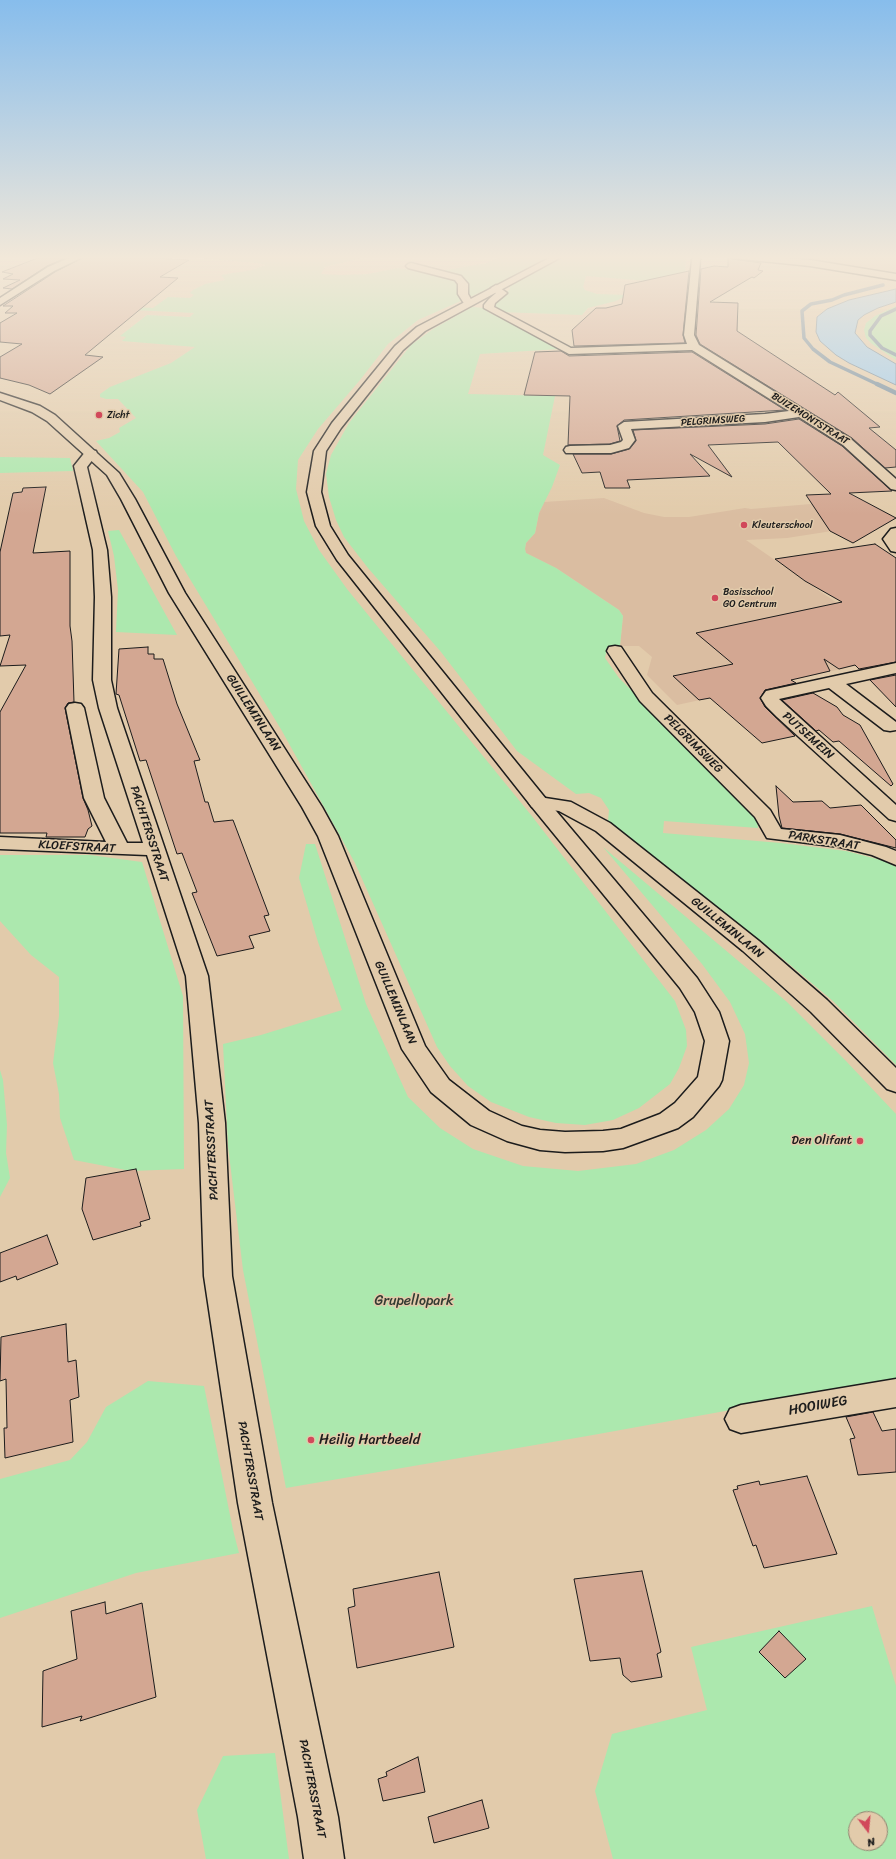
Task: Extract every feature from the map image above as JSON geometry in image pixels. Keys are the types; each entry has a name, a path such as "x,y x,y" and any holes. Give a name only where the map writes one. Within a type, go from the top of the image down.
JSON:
{"street":[{"name":"GUILLEMINLAAN","path":"0,396 36,409 52,418 112,473 128,499 177,592 206,642 312,807 328,836 414,1049 440,1086 480,1118 516,1134 540,1140 565,1142 603,1141 623,1138 669,1121 684,1110 710,1080 717,1041 707,1012 689,983 539,803 342,557 323,526 314,492 320,451 336,426 399,348 406,342"},
{"path":"554,342 571,351 694,347 692,342"},
{"name":"BUIZEMONTSTRAAT","path":"694,347 847,442 896,486"},
{"name":"PELGRIMSWEG","path":"611,427 765,418 802,413"},
{"path":"579,448 611,449 626,445 629,440 624,426"},
{"name":"PACHTERSSTRAAT","path":"91,454 80,466 100,550 103,597 102,680 137,849 196,976 212,1123 218,1276 255,1503 318,1817 324,1859"},
{"path":"896,532 890,539 896,548"},
{"name":"PELGRIMSWEG","path":"615,651 625,668 646,697 763,814 774,834"},
{"name":"PUTSEMEIN","path":"896,668 772,695 770,698 783,714 896,815"},
{"path":"831,681 890,726"},
{"name":"PACHTERSSTRAAT","path":"75,708 94,798 137,849"},
{"name":"GUILLEMINLAAN","path":"539,803 564,806 603,827 751,946 819,1006 896,1084"},
{"name":"PARKSTRAAT","path":"774,834 840,841 880,851 896,859"},
{"name":"KLOEFSTRAAT","path":"0,843 137,849"},
{"name":"HOOIWEG","path":"741,1420 896,1393"}],"shaded area":[{"name":"Basisschool GO Centrum","path":"604,498 644,513 664,517 689,517 745,508 751,509 823,503 871,533 861,535 851,528 787,538 746,540 837,603 896,590 896,657 677,705 647,675 652,657 639,646 620,646 623,616 619,610 556,568 526,553 526,543 535,533 539,513 544,502"}],"green space":[{"path":"131,342 391,342 318,429 298,460 296,489 304,521 319,550 347,589 531,815 675,1001 686,1030 687,1046 679,1068 670,1084 639,1108 613,1120 585,1125 556,1123 529,1117 491,1102 468,1086 450,1066 437,1047 355,863 282,731 176,556 143,492 96,441 109,438 120,432 119,428 136,418 118,399 106,399 100,397 100,394 110,387 171,363 195,347"},
{"path":"415,342 548,342 560,349 480,354 468,394 555,396 543,455 560,465 552,487 539,513 535,533 526,543 526,553 556,568 619,610 623,616 620,646 607,648 605,658 619,678 746,804 757,819 758,828 664,821 663,833 781,843 846,851 885,861 896,867 896,1065 833,1001 771,949 640,850 608,821 609,810 601,798 589,793 576,794 517,751 441,652 368,568 344,537 336,520 329,497 326,474 331,455 349,423 411,345"},
{"path":"870,342 896,342 896,360"},
{"path":"0,457 70,458 73,471 0,473"},
{"path":"119,530 177,635 116,632 118,590 114,556 108,531"},
{"name":"Grupellopark","path":"306,844 315,844 366,1004 408,1097 440,1128 473,1149 523,1166 578,1171 636,1164 674,1150 706,1130 729,1109 744,1085 749,1063 745,1034 730,1002 702,964 603,847 787,1002 896,1114 896,1380 593,1435 286,1488 243,1270 228,1146 223,1044 261,1035 342,1010 318,942 299,878"},
{"path":"0,855 90,855 142,862 183,996 184,1169 131,1171 74,1160 60,1118 59,1094 53,1063 59,1016 59,977 31,955 0,921"},
{"path":"0,1070 3,1080 7,1125 6,1153 10,1178 0,1197"},
{"path":"148,1381 204,1386 239,1553 136,1573 0,1618 0,1479 70,1460 87,1442 106,1407"},
{"path":"872,1606 896,1686 896,1859 613,1859 595,1791 612,1734 707,1710 691,1647"},
{"path":"275,1753 289,1859 206,1859 197,1810 223,1756"}],"water":[{"path":"821,342 863,342 867,347 896,364 896,385 849,363 836,355"}],"building":[{"path":"0,342 101,342 85,355 103,357 50,394 29,385 0,378 0,357 22,344"},
{"path":"573,342 685,342 685,343 574,346"},
{"path":"699,342 753,342 835,395 838,392 880,427 869,428 896,450 896,467 885,468 852,438 700,344"},
{"path":"561,351 569,356 692,352 785,410 624,420 617,426 620,441 610,444 568,445 570,396 524,395 535,352"},
{"path":"799,419 842,446 892,491 849,493 896,518 853,543 830,531 806,495 831,494 778,442 708,445 732,477 690,454 710,476 627,480 630,488 605,488 600,472 582,473 573,454 611,454 629,449 636,441 633,430 765,424"},
{"path":"46,487 33,553 70,551 70,626 72,641 74,702 68,703 65,708 83,798 92,826 88,829 85,837 46,837 47,833 0,833 0,712 26,665 0,666 10,635 0,636 0,552 13,493 22,492 23,488"},
{"path":"875,544 896,558 896,662 859,669 855,665 839,669 824,659 830,671 791,680 796,683 765,690 760,698 765,707 795,736 762,743 710,698 699,700 673,676 733,664 696,633 842,602 805,581 775,559"},
{"path":"148,647 148,654 154,654 154,659 163,659 177,704 200,760 194,761 205,802 208,802 214,822 233,820 269,915 264,916 270,931 249,936 254,948 217,956 192,893 197,892 182,853 177,854 146,760 140,761 119,695 116,694 119,649"},
{"path":"896,675 896,707 870,680"},
{"path":"813,693 837,707 843,715 860,725 893,784 891,786 839,741 833,742 819,730 816,731 782,700"},
{"path":"776,786 793,802 822,801 830,808 861,805 896,840 896,848 840,834 782,828 779,816"},
{"path":"136,1169 150,1219 140,1222 141,1226 93,1240 82,1209 86,1178"},
{"path":"47,1235 58,1264 17,1280 16,1276 0,1282 0,1253"},
{"path":"66,1324 68,1362 76,1360 79,1397 70,1400 73,1442 5,1458 4,1428 7,1428 6,1379 0,1381 1,1337"},
{"path":"873,1412 882,1431 896,1429 896,1472 858,1475 850,1439 855,1438 846,1417"},
{"path":"807,1476 837,1554 764,1568 756,1545 753,1546 733,1490 738,1489 737,1486 759,1481 760,1485"},
{"path":"642,1571 661,1652 657,1654 662,1677 631,1682 623,1675 620,1658 590,1661 574,1579"},
{"path":"439,1572 454,1647 357,1668 348,1608 355,1606 353,1589"},
{"path":"105,1602 106,1614 142,1603 156,1697 80,1721 82,1716 42,1727 43,1671 77,1659 71,1611"},
{"path":"779,1631 806,1659 785,1678 759,1652"},
{"path":"418,1757 425,1792 383,1801 378,1779 387,1776 386,1772"},
{"path":"482,1800 489,1828 434,1843 428,1817"}],"waterway":[{"path":"807,342 813,349 830,362 879,385"},
{"path":"876,342 882,348 896,355"},
{"path":"877,384 896,393"}],"place":[{"name":"Zicht","path":"99,415"},
{"name":"Kleuterschool","path":"744,525"},
{"name":"Basisschool GO Centrum","path":"715,598"},
{"name":"Den Olifant","path":"860,1141"},
{"name":"Heilig Hartbeeld","path":"311,1440"}]}
